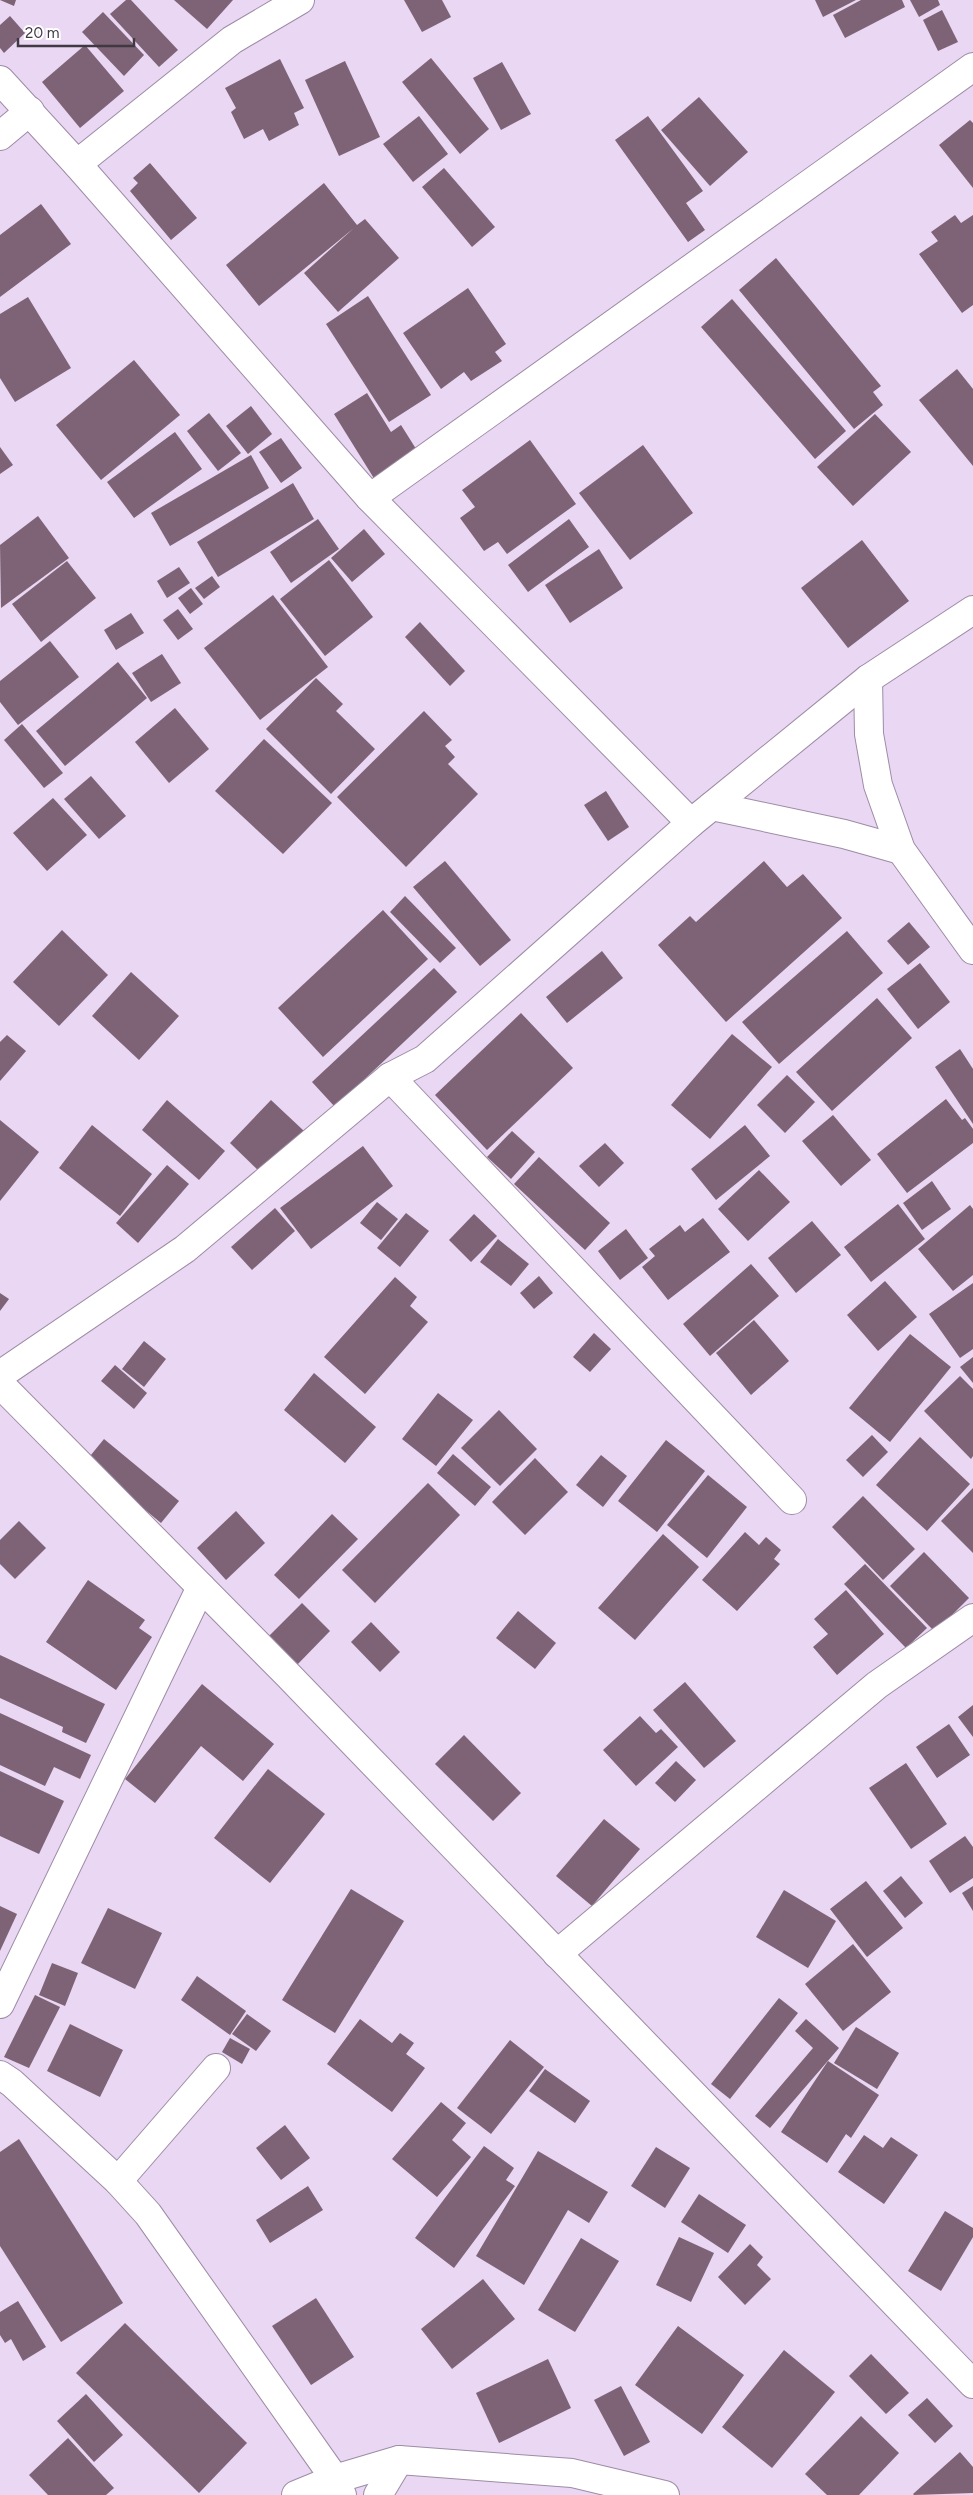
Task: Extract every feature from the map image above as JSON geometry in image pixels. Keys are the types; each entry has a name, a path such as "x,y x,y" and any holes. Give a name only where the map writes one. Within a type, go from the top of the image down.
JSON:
{"street":[{"path":"77,164 232,40 300,0"},
{"path":"370,498 973,67"},
{"path":"0,80 77,164 370,498 702,815 844,834 901,850"},
{"path":"0,136 30,111"},
{"path":"0,1375 185,1249 390,1077 425,1059 702,815 868,679 973,610"},
{"path":"868,679 870,734 878,785 901,850 973,950"},
{"path":"390,1077 792,1500"},
{"path":"0,1384 201,1587 973,2384"},
{"path":"0,2004 201,1587"},
{"path":"557,1954 877,1685 973,1618"},
{"path":"118,2182 216,2068"},
{"path":"0,2075 12,2083 118,2182 148,2214 339,2487"},
{"path":"378,2495 399,2460"},
{"path":"296,2495 339,2487 399,2460 572,2473 665,2495"}],"building":[{"path":"0,0 16,0 14,6"},
{"path":"126,0 131,0 178,50 159,67 110,14"},
{"path":"174,0 233,0 207,29"},
{"path":"404,0 442,0 451,17 422,32"},
{"path":"815,0 856,0 823,17"},
{"path":"861,0 902,0 905,7 845,38 833,15"},
{"path":"910,0 938,0 940,5 919,17"},
{"path":"942,10 958,42 938,51 923,20"},
{"path":"103,12 144,55 124,76 82,32"},
{"path":"10,16 25,33 4,53 0,48 0,25"},
{"path":"85,45 124,91 80,128 42,82"},
{"path":"431,58 489,129 460,154 402,82"},
{"path":"280,59 304,108 294,113 299,125 269,141 263,129 244,139 231,112 236,108 225,88"},
{"path":"345,61 380,137 339,156 305,80"},
{"path":"502,62 531,114 501,130 473,78"},
{"path":"699,97 748,152 710,186 661,130"},
{"path":"419,116 448,154 413,182 383,144"},
{"path":"648,116 703,191 686,203 705,230 688,242 615,140"},
{"path":"970,120 973,123 973,188 939,145"},
{"path":"150,163 197,218 171,240 130,191 138,183 133,178"},
{"path":"444,168 495,227 472,247 422,187"},
{"path":"324,183 357,225 365,219 399,258 338,312 304,273 354,228 259,306 226,265"},
{"path":"41,204 71,244 0,297 0,235"},
{"path":"955,215 961,223 973,215 973,305 962,313 919,254 938,241 931,232"},
{"path":"776,258 881,386 873,392 883,405 854,429 739,290"},
{"path":"468,288 506,344 495,352 502,361 471,381 464,372 441,389 403,333"},
{"path":"368,296 431,395 389,422 326,324"},
{"path":"28,297 71,368 15,402 0,378 0,314"},
{"path":"732,299 846,431 815,459 701,327"},
{"path":"134,360 180,415 101,480 56,425"},
{"path":"957,369 973,389 973,466 919,400"},
{"path":"367,393 391,432 401,425 418,452 375,480 334,414"},
{"path":"251,406 272,434 248,454 226,426"},
{"path":"209,413 241,453 218,471 187,431"},
{"path":"875,414 911,452 853,506 817,467"},
{"path":"175,432 202,469 134,518 107,482"},
{"path":"281,438 302,468 281,483 259,452"},
{"path":"530,440 576,504 507,554 498,542 484,551 460,518 475,507 462,490"},
{"path":"643,445 693,513 630,560 579,493"},
{"path":"0,447 13,465 0,474"},
{"path":"251,455 269,488 170,546 151,513"},
{"path":"293,483 314,519 218,577 197,542"},
{"path":"38,516 69,558 1,608 0,545"},
{"path":"318,519 339,549 291,583 270,552"},
{"path":"569,519 589,547 528,592 508,565"},
{"path":"364,529 385,554 352,582 331,558"},
{"path":"862,540 909,601 848,648 801,588"},
{"path":"599,549 623,588 570,623 545,585"},
{"path":"329,560 373,617 325,656 280,599"},
{"path":"67,561 96,598 41,642 12,604"},
{"path":"179,567 190,583 167,598 157,581"},
{"path":"212,576 220,587 204,599 195,588"},
{"path":"191,588 203,604 190,614 178,598"},
{"path":"273,595 328,667 260,720 204,648"},
{"path":"178,609 193,629 178,640 163,620"},
{"path":"131,613 144,633 116,650 104,630"},
{"path":"420,622 465,671 450,686 405,637"},
{"path":"50,641 79,677 18,725 0,702 0,681"},
{"path":"162,654 181,683 151,702 132,673"},
{"path":"118,662 147,698 65,766 36,731"},
{"path":"316,678 343,704 336,711 375,749 331,794 266,729"},
{"path":"175,708 209,749 169,783 135,742"},
{"path":"424,711 452,740 445,746 455,757 448,764 478,794 406,867 337,797"},
{"path":"22,724 63,773 44,788 4,740"},
{"path":"264,739 332,803 283,854 215,791"},
{"path":"91,776 126,816 99,839 64,799"},
{"path":"606,791 629,827 608,841 584,805"},
{"path":"53,798 87,835 47,871 13,833"},
{"path":"445,861 511,940 480,966 413,887"},
{"path":"764,861 787,887 803,874 842,918 726,1022 658,945 690,916 696,922"},
{"path":"405,896 456,948 440,963 390,912"},
{"path":"383,910 428,959 323,1057 278,1008"},
{"path":"909,922 930,947 908,965 887,941"},
{"path":"62,930 108,975 59,1026 13,982"},
{"path":"847,931 883,973 779,1064 742,1022"},
{"path":"602,951 623,978 567,1023 546,997"},
{"path":"920,963 950,1002 918,1029 887,989"},
{"path":"434,968 457,992 335,1107 312,1082"},
{"path":"131,972 179,1016 139,1060 92,1016"},
{"path":"877,998 912,1038 832,1111 796,1072"},
{"path":"521,1013 573,1068 487,1150 435,1095"},
{"path":"732,1034 772,1067 710,1139 671,1105"},
{"path":"7,1035 26,1051 0,1081 0,1042"},
{"path":"960,1049 973,1069 973,1124 935,1067"},
{"path":"787,1075 815,1102 785,1133 757,1105"},
{"path":"946,1099 962,1120 965,1118 973,1129 973,1143 907,1193 877,1154"},
{"path":"167,1100 225,1151 199,1180 142,1130"},
{"path":"271,1100 304,1131 263,1175 230,1143"},
{"path":"833,1115 871,1160 841,1186 802,1141"},
{"path":"0,1120 39,1152 0,1201"},
{"path":"92,1125 152,1174 120,1216 59,1168"},
{"path":"745,1125 770,1156 716,1200 691,1169"},
{"path":"512,1131 535,1152 511,1179 487,1157"},
{"path":"605,1143 624,1163 599,1187 579,1166"},
{"path":"363,1146 393,1186 311,1249 280,1208"},
{"path":"539,1157 610,1223 585,1250 514,1184"},
{"path":"167,1165 189,1184 138,1243 116,1223"},
{"path":"759,1170 790,1202 748,1241 718,1209"},
{"path":"932,1181 951,1209 922,1230 903,1203"},
{"path":"377,1202 398,1219 381,1240 360,1223"},
{"path":"898,1204 925,1239 871,1282 844,1247"},
{"path":"970,1205 973,1209 973,1275 953,1291 918,1249"},
{"path":"275,1208 295,1231 252,1270 231,1247"},
{"path":"406,1213 429,1231 400,1267 377,1248"},
{"path":"474,1214 497,1236 471,1262 449,1240"},
{"path":"703,1218 730,1252 668,1300 642,1267 655,1256 649,1249 680,1225 685,1232"},
{"path":"812,1221 841,1255 796,1293 768,1258"},
{"path":"626,1229 648,1258 620,1280 598,1251"},
{"path":"498,1239 529,1264 511,1286 480,1262"},
{"path":"751,1264 779,1296 710,1356 683,1324"},
{"path":"539,1276 553,1293 534,1309 520,1293"},
{"path":"395,1277 417,1297 410,1306 428,1322 365,1394 324,1357"},
{"path":"885,1281 917,1317 878,1351 847,1315"},
{"path":"973,1283 973,1349 960,1358 929,1314"},
{"path":"0,1293 9,1299 0,1311"},
{"path":"754,1320 789,1361 751,1395 716,1353"},
{"path":"594,1333 611,1349 590,1372 573,1357"},
{"path":"910,1334 951,1367 890,1442 849,1408"},
{"path":"144,1341 166,1359 144,1387 122,1369"},
{"path":"973,1357 973,1383 960,1367"},
{"path":"115,1365 147,1393 134,1409 101,1381"},
{"path":"314,1373 376,1427 345,1463 284,1410"},
{"path":"960,1376 973,1389 973,1456 971,1459 924,1411"},
{"path":"438,1393 473,1420 436,1466 402,1439"},
{"path":"499,1410 537,1449 500,1486 461,1448"},
{"path":"872,1435 888,1452 863,1477 846,1460"},
{"path":"920,1437 970,1484 927,1531 876,1485"},
{"path":"104,1439 179,1501 161,1523 86,1461"},
{"path":"666,1440 705,1471 657,1532 618,1501"},
{"path":"453,1454 491,1487 475,1506 437,1473"},
{"path":"601,1455 627,1476 603,1507 576,1485"},
{"path":"535,1458 568,1492 525,1535 492,1502"},
{"path":"708,1475 747,1507 707,1558 667,1525"},
{"path":"428,1483 460,1515 375,1603 342,1570"},
{"path":"973,1488 973,1553 941,1521"},
{"path":"863,1496 915,1549 883,1580 832,1527"},
{"path":"236,1511 265,1543 226,1580 197,1548"},
{"path":"332,1514 358,1539 299,1599 274,1575"},
{"path":"19,1521 46,1548 15,1579 0,1564 0,1540"},
{"path":"745,1532 759,1545 766,1537 781,1550 774,1559 780,1564 737,1611 702,1580"},
{"path":"663,1534 699,1567 635,1640 598,1608"},
{"path":"924,1552 969,1598 935,1632 890,1586"},
{"path":"865,1564 927,1628 906,1648 844,1584"},
{"path":"88,1580 145,1620 139,1628 152,1637 116,1690 46,1642"},
{"path":"846,1590 884,1634 837,1675 813,1647 828,1634 814,1619"},
{"path":"302,1603 330,1631 295,1667 266,1639"},
{"path":"518,1611 556,1643 535,1669 496,1638"},
{"path":"371,1622 400,1652 380,1672 351,1642"},
{"path":"0,1655 105,1704 86,1743 62,1732 63,1727 0,1698"},
{"path":"685,1682 736,1741 704,1768 653,1710"},
{"path":"202,1684 274,1744 243,1781 201,1746 155,1803 125,1779"},
{"path":"973,1705 973,1737 958,1717"},
{"path":"0,1713 91,1755 80,1779 54,1767 45,1786 0,1765"},
{"path":"640,1716 656,1733 661,1729 678,1747 636,1786 603,1750"},
{"path":"949,1724 970,1755 937,1778 916,1747"},
{"path":"464,1735 521,1793 493,1821 435,1764"},
{"path":"676,1761 696,1780 675,1802 655,1783"},
{"path":"906,1763 947,1824 911,1849 869,1788"},
{"path":"268,1769 325,1814 270,1883 214,1838"},
{"path":"0,1771 64,1801 39,1854 0,1836"},
{"path":"604,1819 640,1849 592,1906 556,1876"},
{"path":"965,1836 973,1847 973,1878 950,1893 929,1861"},
{"path":"901,1876 923,1903 905,1918 883,1891"},
{"path":"866,1881 903,1928 867,1957 830,1909"},
{"path":"973,1886 973,1911 962,1893"},
{"path":"351,1889 404,1921 335,2033 282,2000"},
{"path":"784,1890 836,1921 808,1968 756,1937"},
{"path":"0,1906 17,1914 0,1951"},
{"path":"108,1908 162,1933 135,1989 81,1963"},
{"path":"853,1944 891,1992 843,2031 805,1984"},
{"path":"52,1963 78,1973 65,2006 39,1995"},
{"path":"197,1976 246,2011 230,2035 181,2000"},
{"path":"35,1995 60,2007 29,2068 4,2057"},
{"path":"779,1998 798,2013 730,2099 711,2084"},
{"path":"247,2014 271,2031 256,2051 232,2034"},
{"path":"360,2019 392,2043 400,2033 414,2043 406,2054 425,2068 392,2112 327,2064"},
{"path":"806,2019 839,2048 770,2128 755,2116 813,2048 795,2031"},
{"path":"70,2024 123,2050 100,2097 47,2071"},
{"path":"856,2027 899,2053 877,2089 834,2063"},
{"path":"230,2038 250,2049 242,2064 222,2052"},
{"path":"510,2040 544,2067 491,2134 457,2108"},
{"path":"828,2061 879,2095 851,2138 846,2134 827,2163 781,2132"},
{"path":"545,2069 590,2101 575,2123 529,2091"},
{"path":"441,2102 466,2123 452,2140 471,2157 437,2197 392,2159"},
{"path":"285,2125 310,2158 281,2180 256,2148"},
{"path":"864,2135 883,2148 891,2137 918,2155 884,2204 838,2172"},
{"path":"19,2139 123,2303 61,2342 0,2246 0,2152"},
{"path":"484,2146 514,2168 506,2180 515,2186 454,2268 415,2238"},
{"path":"656,2147 690,2168 665,2208 631,2186"},
{"path":"538,2151 608,2192 589,2223 568,2210 524,2285 476,2256"},
{"path":"308,2186 323,2210 270,2243 256,2220"},
{"path":"699,2194 746,2225 728,2253 681,2222"},
{"path":"945,2211 973,2228 973,2237 941,2291 908,2271"},
{"path":"679,2237 714,2253 691,2302 656,2285"},
{"path":"581,2238 619,2261 575,2332 538,2310"},
{"path":"750,2244 763,2257 757,2265 771,2279 745,2305 718,2277"},
{"path":"483,2279 515,2319 452,2369 421,2329"},
{"path":"316,2298 354,2357 311,2385 272,2326"},
{"path":"18,2301 46,2347 23,2361 11,2339 5,2343 0,2335 0,2312"},
{"path":"125,2323 247,2443 199,2493 76,2373"},
{"path":"678,2326 744,2375 702,2434 635,2385"},
{"path":"784,2350 835,2392 772,2468 722,2427"},
{"path":"871,2354 909,2393 886,2414 849,2376"},
{"path":"548,2359 571,2408 499,2443 476,2393"},
{"path":"621,2386 650,2442 624,2456 594,2400"},
{"path":"86,2394 123,2435 94,2462 57,2421"},
{"path":"927,2398 953,2426 935,2443 908,2415"},
{"path":"861,2416 899,2453 859,2495 827,2495 805,2474"},
{"path":"68,2438 114,2488 106,2495 48,2495 29,2475"},
{"path":"960,2452 973,2467 973,2493 913,2494"}]}
